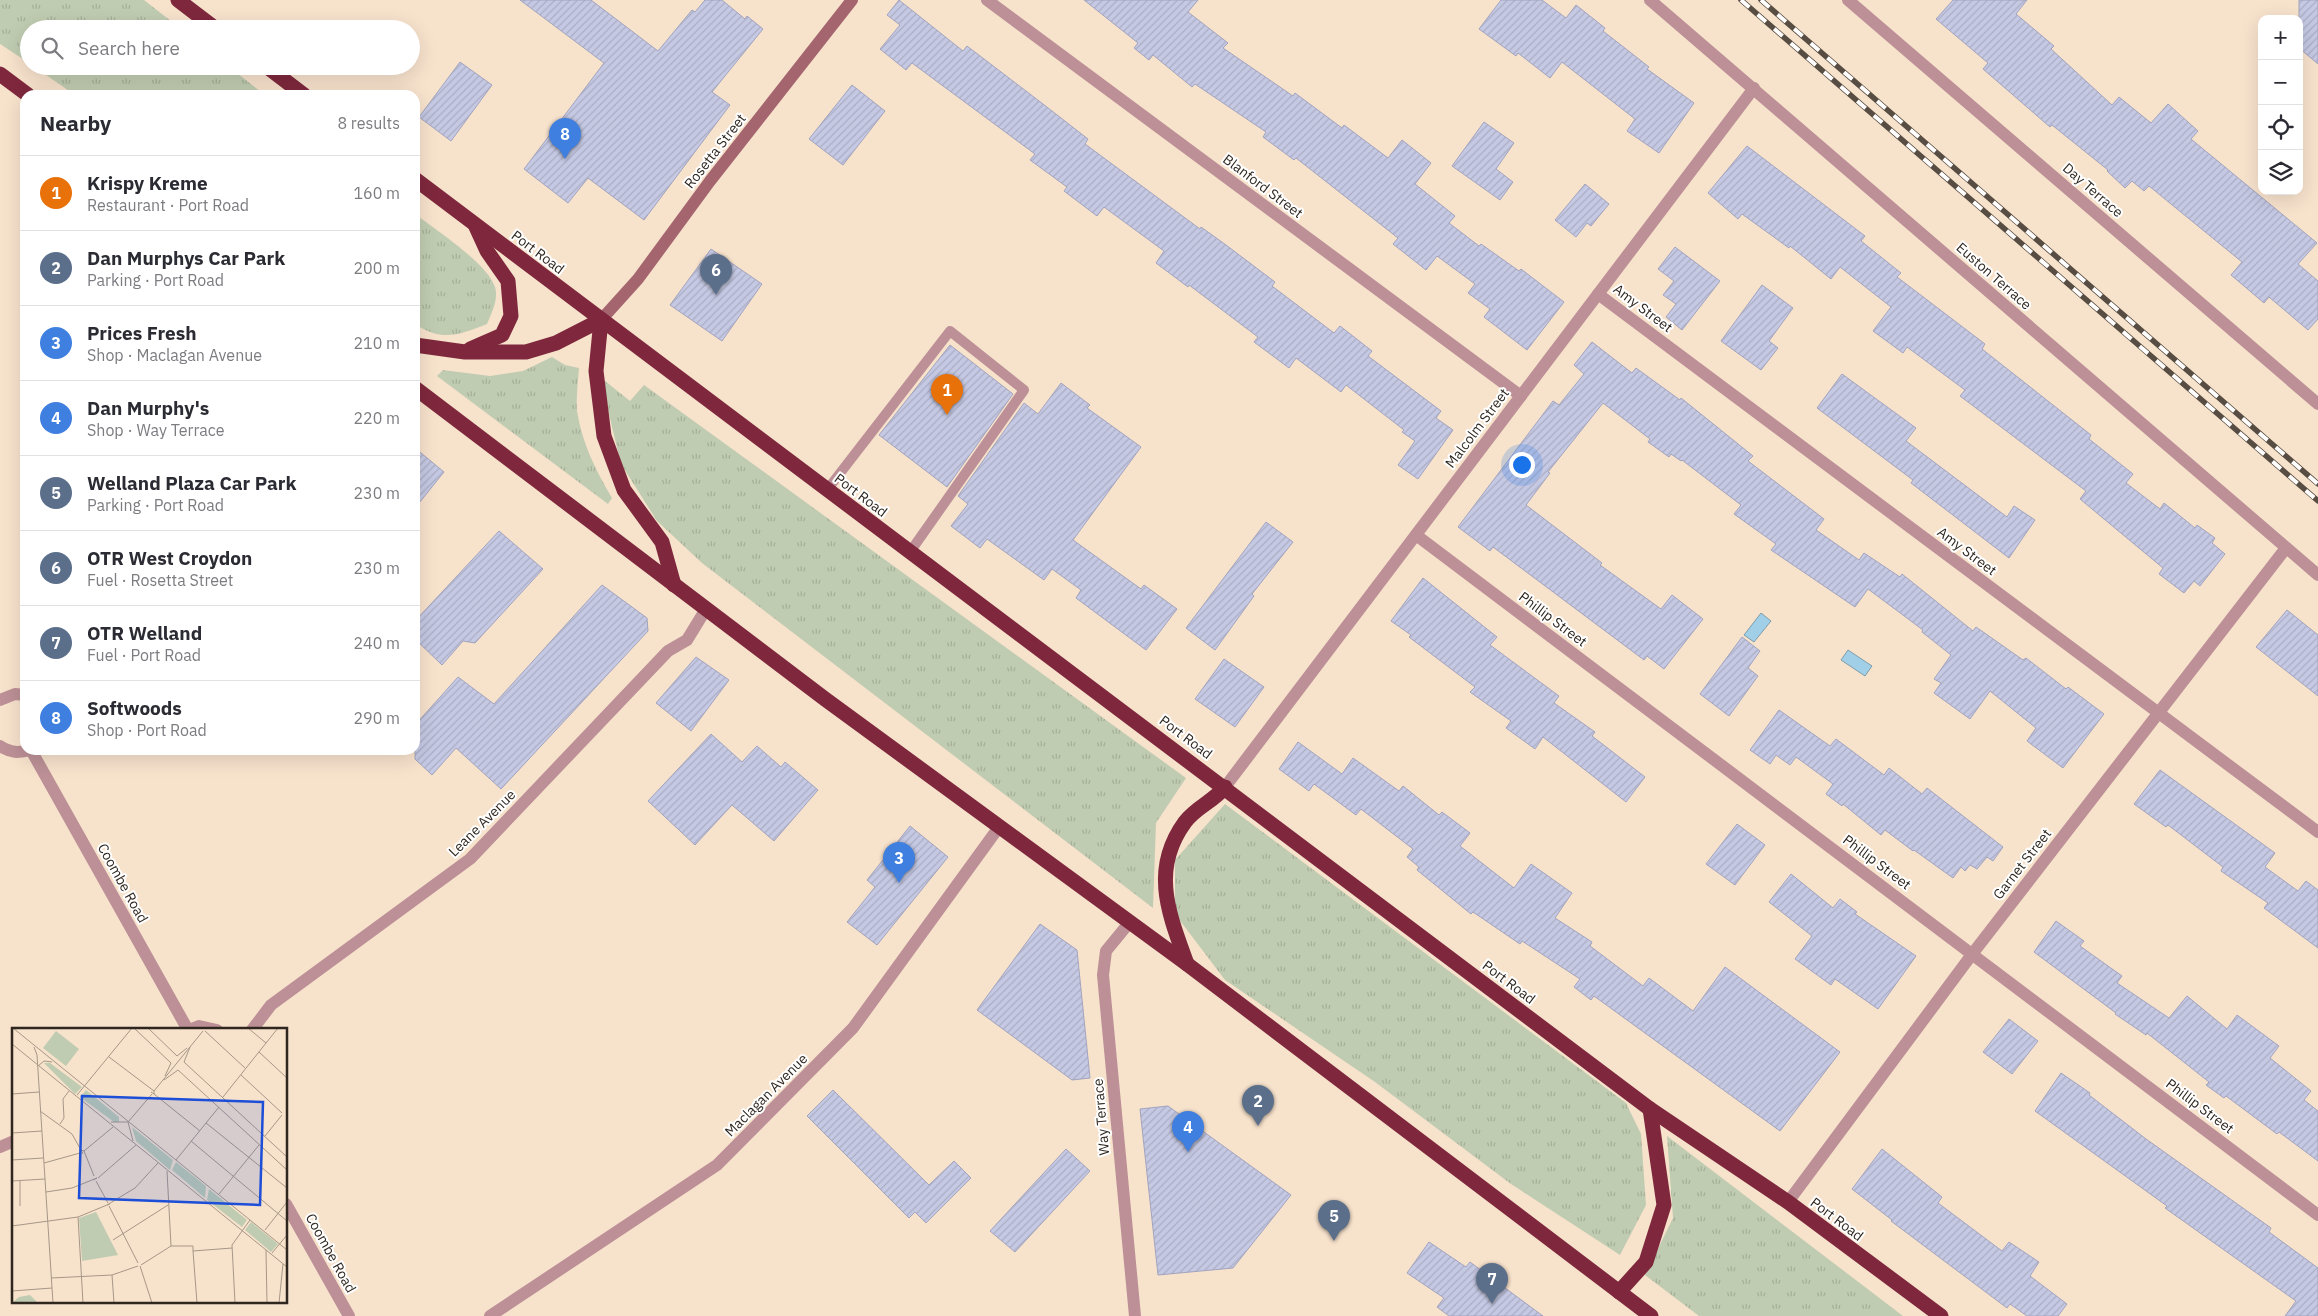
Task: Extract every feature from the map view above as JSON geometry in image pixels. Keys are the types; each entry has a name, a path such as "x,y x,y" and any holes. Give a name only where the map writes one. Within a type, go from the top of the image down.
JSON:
{"highway":[{"path":"178,0 204,20"},
{"path":"0,74 21,90"},
{"path":"278,75 297,90"},
{"name":"Port Road","path":"420,183 1225,787 1650,1109 1788,1202 1941,1316"},
{"path":"465,352 502,335 511,316 508,281 487,251 474,223"},
{"path":"420,346 465,352 526,352 556,343 601,320"},
{"path":"601,320 596,371 604,436 624,490 662,542 674,585"},
{"path":"420,392 706,609 1187,964 1651,1316"},
{"path":"1187,964 1167,907 1165,890 1168,856 1185,822 1199,808 1218,796 1225,787"},
{"path":"1619,1292 1646,1262 1664,1205 1650,1109"}],"street":[{"name":"Rosetta Street","path":"601,320 638,279 710,181 852,0"},
{"name":"Blanford Street","path":"988,0 1521,396"},
{"name":"Euston Terrace","path":"1650,0 2318,575"},
{"name":"Day Terrace","path":"1848,0 2318,404"},
{"name":"Malcolm Street","path":"1225,787 1754,88"},
{"name":"Amy Street","path":"1598,294 2318,832"},
{"name":"Phillip Street","path":"1416,535 2318,1215"},
{"name":"Garnet Street","path":"1788,1202 1972,953 2286,548"},
{"name":"Leane Avenue","path":"254,1028 272,1005 470,859 668,651 687,640 706,609"},
{"path":"1,698 20,694"},
{"path":"0,746 8,751 20,753"},
{"name":"Coombe Road","path":"34,755 188,1028"},
{"name":"Maclagan Avenue","path":"490,1316 717,1165 853,1028 999,827"},
{"name":"Way Terrace","path":"1129,923 1106,951 1103,975 1135,1316"},
{"path":"194,1028 200,1026 208,1028"},
{"path":"0,1148 12,1143"},
{"name":"Coombe Road","path":"288,1208 349,1316"}],"lane":[{"path":"827,490 950,331 1024,390 910,552"}],"green space":[{"path":"0,0 144,0 170,20 20,20 20,57 0,44"},
{"path":"46,75 239,75 259,90 68,90"},
{"path":"420,218 472,258 490,278 496,292 494,306 487,324 451,335 442,335 420,327"},
{"path":"552,357 565,365 579,368 577,411 579,423 590,456 612,498 608,504 437,376 443,370 490,376 523,371"},
{"path":"600,377 630,401 644,385 1186,778 1156,823 1153,908 702,563 657,521 621,464"},
{"path":"1225,804 1626,1103 1641,1134 1646,1205 1620,1255 1511,1184 1375,1082 1225,980 1175,914 1175,860"},
{"path":"1667,1136 1903,1316 1699,1316 1645,1275 1673,1218"}],"water":[{"path":"1761,613 1771,621 1754,642 1744,635"},
{"path":"1848,650 1872,666 1865,676 1841,660"}],"building":[{"path":"520,0 591,0 658,51 692,10 695,12 705,0 722,0 745,19 747,16 763,29 712,92 730,105 644,220 588,178 568,203 524,169 604,63"},
{"path":"899,0 963,51 967,46 1043,104 1088,139 1085,144 1275,282 1272,286 1334,333 1340,326 1372,351 1368,356 1441,411 1436,418 1453,430 1418,479 1398,465 1415,441 1402,432 1404,430 1346,385 1341,392 1296,358 1289,368 1254,342 1258,337 1189,285 1188,287 1156,263 1164,251 1104,207 1097,216 1064,191 1067,187 1030,160 1035,154 912,63 906,70 880,49 900,25 887,15"},
{"path":"1084,0 1198,0 1188,12 1228,43 1223,48 1293,96 1295,93 1342,128 1344,125 1388,158 1402,140 1431,163 1415,184 1455,216 1449,223 1479,246 1481,244 1519,271 1521,269 1564,302 1527,350 1484,317 1490,309 1468,293 1475,284 1437,256 1426,270 1393,244 1398,238 1296,158 1294,160 1263,137 1266,132 1195,84 1192,87 1153,55 1149,60 1134,48 1138,43"},
{"path":"1501,0 1542,0 1566,18 1576,5 1605,28 1603,31 1649,67 1647,69 1694,103 1659,153 1627,131 1635,119 1562,62 1550,78 1518,53 1516,56 1479,29"},
{"path":"1953,0 2027,0 2016,14 2054,46 2051,49 2112,105 2119,97 2151,123 2168,104 2198,131 2191,139 2317,243 2298,264 2318,281 2318,319 2308,330 2269,297 2264,303 2231,275 2242,262 2149,186 2144,191 2132,181 2125,188 2108,170 2052,125 2050,127 1983,69 1988,63 1936,19"},
{"path":"2299,0 2318,0 2318,64 2303,51 2303,15 2299,15"},
{"path":"460,62 492,85 451,141 420,118"},
{"path":"852,85 885,111 843,165 809,139"},
{"path":"1484,122 1514,143 1496,169 1513,182 1500,200 1452,166"},
{"path":"1747,146 1865,236 1861,241 1901,273 1897,277 1985,344 1982,349 2091,435 2089,439 2133,474 2126,483 2160,509 2164,503 2195,528 2197,525 2215,538 2212,543 2225,554 2200,586 2194,581 2184,593 2159,574 2163,568 2080,499 2086,491 1960,396 1965,390 1907,347 1903,353 1873,331 1891,307 1840,267 1831,279 1790,246 1789,248 1742,214 1738,219 1708,193"},
{"path":"1585,184 1609,204 1591,226 1587,223 1576,237 1555,220"},
{"path":"1675,247 1720,281 1682,330 1666,317 1676,304 1663,295 1674,281 1658,269"},
{"path":"711,249 762,284 722,341 670,305"},
{"path":"1762,285 1793,308 1769,341 1778,348 1761,370 1721,341"},
{"path":"1592,342 1632,373 1636,368 1680,400 1681,398 1753,456 1748,461 1824,519 1816,530 1859,560 1864,553 1900,577 1902,574 1973,631 1976,627 2023,660 2026,658 2066,689 2068,687 2104,714 2063,768 2027,741 2036,728 1990,691 1970,719 1934,693 1941,683 1934,679 1951,655 1922,632 1923,630 1868,589 1855,607 1771,550 1776,544 1734,514 1741,505 1682,460 1671,454 1669,457 1648,442 1650,439 1603,403 1548,472 1550,473 1526,505 1602,563 1600,565 1661,609 1672,595 1703,619 1664,669 1647,656 1644,660 1493,547 1490,551 1458,527 1553,401 1559,405 1584,374 1574,365"},
{"path":"950,345 1013,394 947,487 879,435"},
{"path":"1842,374 1916,428 1906,441 2007,517 2014,506 2035,520 2009,558 1911,483 1913,480 1817,408"},
{"path":"1061,383 1090,405 1087,408 1141,447 1073,540 1141,589 1144,585 1177,609 1146,650 1076,598 1081,590 1052,569 1044,580 987,539 980,548 951,526 968,504 958,496 1024,403 1038,414"},
{"path":"420,452 444,472 420,502"},
{"path":"1266,522 1293,542 1252,594 1254,596 1215,650 1186,628"},
{"path":"499,531 543,569 475,643 463,641 442,665 420,644 420,616"},
{"path":"1423,578 1497,637 1490,645 1559,696 1554,703 1595,732 1592,736 1645,777 1626,802 1543,737 1535,749 1506,728 1511,721 1470,692 1475,687 1391,621"},
{"path":"602,585 647,618 648,631 501,789 456,748 432,775 415,759 415,755 420,755 420,719 458,677 494,704"},
{"path":"2287,610 2318,635 2318,696 2256,647"},
{"path":"1742,637 1760,651 1748,668 1758,676 1729,716 1700,694"},
{"path":"696,657 729,680 691,731 656,703"},
{"path":"1224,659 1264,687 1235,727 1195,699"},
{"path":"1779,710 1830,746 1836,739 1884,775 1889,768 1922,794 1927,788 2003,847 1993,861 1987,857 1977,869 1970,865 1965,871 1961,867 1953,878 1885,830 1881,835 1843,804 1842,806 1826,794 1833,784 1796,757 1790,765 1776,755 1770,764 1750,750"},
{"path":"711,734 742,762 757,746 781,767 785,762 818,790 774,841 732,805 695,845 648,801"},
{"path":"1298,742 1342,774 1353,758 1399,791 1403,786 1439,815 1442,812 1470,833 1460,846 1514,888 1531,864 1572,893 1555,918 1592,942 1590,946 1643,986 1649,978 1693,1011 1725,967 1840,1052 1780,1131 1594,996 1591,1000 1574,987 1580,979 1522,941 1520,944 1473,912 1471,914 1417,870 1419,867 1407,857 1413,849 1361,809 1356,815 1314,784 1309,791 1279,769"},
{"path":"2160,770 2275,853 2265,867 2298,891 2306,881 2318,890 2318,948 2264,908 2268,903 2221,871 2223,867 2168,825 2166,827 2134,804"},
{"path":"1737,824 1765,845 1735,885 1706,864"},
{"path":"910,826 948,857 877,945 847,922 875,887 867,880"},
{"path":"1791,874 1833,908 1840,899 1857,912 1855,914 1916,956 1878,1009 1835,979 1831,985 1795,959 1812,936 1769,902"},
{"path":"2056,921 2084,941 2080,946 2122,976 2117,983 2169,1018 2187,996 2227,1029 2237,1015 2279,1046 2270,1058 2311,1091 2304,1100 2318,1111 2318,1161 2279,1132 2277,1134 2226,1096 2224,1098 2206,1085 2209,1082 2147,1033 2146,1035 2115,1014 2034,952"},
{"path":"1040,924 1077,950 1090,1078 1072,1080 977,1010"},
{"path":"2009,1019 2038,1041 2012,1074 1983,1052"},
{"path":"2061,1073 2090,1093 2089,1095 2146,1139 2271,1228 2269,1232 2318,1268 2318,1316 2285,1316 2296,1301 2165,1208 2167,1206 2035,1111"},
{"path":"833,1090 929,1185 954,1161 971,1178 926,1223 915,1212 909,1218 807,1116"},
{"path":"1168,1106 1291,1195 1233,1268 1158,1275 1140,1109"},
{"path":"1066,1149 1090,1171 1015,1252 990,1231"},
{"path":"1882,1149 1942,1197 1938,1203 2002,1251 2009,1242 2039,1262 2030,1276 2067,1304 2058,1316 2027,1316 2010,1304 2007,1308 1891,1221 1852,1189"},
{"path":"1429,1242 1466,1267 1470,1262 1543,1316 1449,1316 1437,1307 1444,1298 1407,1273"}],"railway":[{"path":"1741,0 2318,501"},
{"path":"1761,0 2318,484"}],"place":[{"name":"Softwoods","path":"565,159"},
{"name":"OTR West Croydon","path":"716,295"},
{"name":"Krispy Kreme","path":"947,415"},
{"name":"Prices Fresh","path":"899,883"},
{"name":"Dan Murphys Car Park","path":"1258,1126"},
{"name":"Dan Murphy's","path":"1188,1152"},
{"name":"Welland Plaza Car Park","path":"1334,1241"},
{"name":"OTR Welland","path":"1492,1304"}]}
